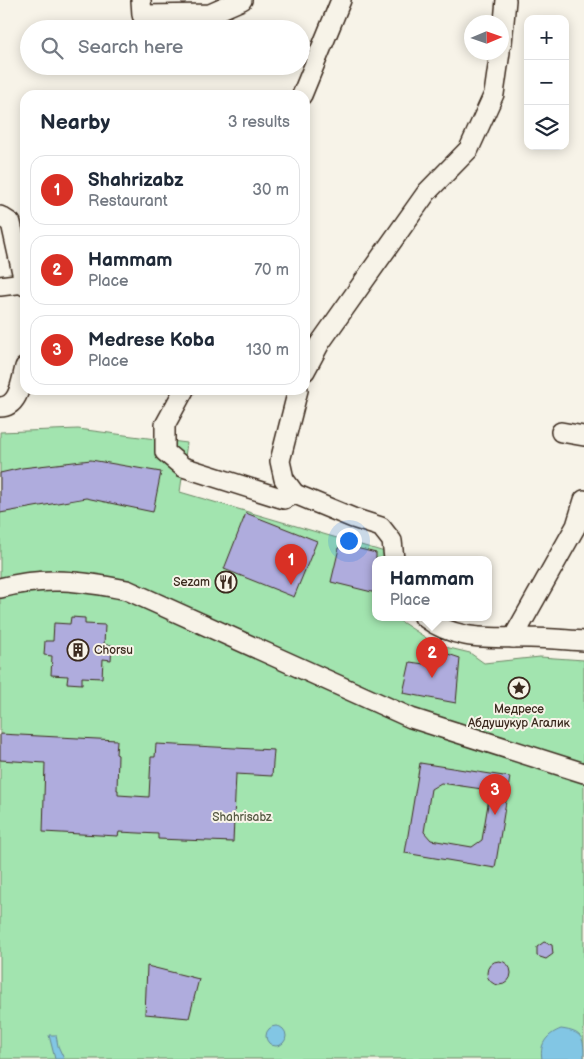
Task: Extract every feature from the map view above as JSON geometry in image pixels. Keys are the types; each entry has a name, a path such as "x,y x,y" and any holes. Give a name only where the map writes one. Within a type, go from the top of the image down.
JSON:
{"street":[{"path":"140,0 142,15 210,14 242,0"},
{"path":"505,15 506,0"},
{"path":"310,73 336,1"},
{"path":"310,362 320,343 427,192 469,149 494,94 499,60"},
{"path":"304,90 309,75"},
{"path":"12,220 20,259"},
{"path":"0,286 20,284"},
{"path":"0,406 5,406 16,399 20,385"},
{"path":"181,395 165,425 165,452 183,467 191,470 284,499 295,494"},
{"path":"297,395 280,461 284,479 295,494 353,518 381,527 392,541 394,556"},
{"path":"561,432 584,436"},
{"path":"513,638 576,526 584,500"},
{"path":"0,588 22,582 55,580 88,582 127,590 411,718 584,773"},
{"path":"429,621 437,627 463,636 494,639 584,640"}],"green space":[{"name":"Shahrisabz","path":"78,429 187,443 180,492 395,555 372,556 372,621 400,621 437,645 470,653 484,663 540,657 584,660 584,1059 0,1059 0,432"}],"water":[{"path":"272,1026 280,1026 286,1032 286,1040 280,1046 272,1046 266,1040 266,1032"},
{"path":"561,1029 574,1032 581,1038 584,1046 584,1059 542,1059 543,1044 548,1036"},
{"path":"49,1035 56,1035 58,1046 64,1059 55,1059"}],"building":[{"path":"91,460 161,472 153,512 86,498 0,513 0,473 22,468"},
{"path":"246,513 317,541 294,597 224,569"},
{"path":"340,544 376,553 376,556 372,556 372,592 331,582"},
{"name":"Chorsu","path":"71,617 85,618 85,624 105,625 104,645 112,645 111,660 103,659 102,678 82,677 82,684 67,683 68,676 51,675 52,656 44,655 45,641 53,641 54,623 70,624"},
{"path":"427,647 460,658 456,703 403,693 410,662 424,664"},
{"path":"0,734 117,740 118,795 149,797 151,757 155,757 156,744 274,750 272,776 236,774 233,842 158,839 158,834 119,832 118,836 43,832 45,763 0,760"},
{"path":"420,763 510,777 495,868 405,853","holes":["441,783 482,789 489,798 482,840 472,847 431,840 424,832 431,789"]},
{"path":"544,942 552,945 553,954 546,959 537,956 537,947"},
{"path":"499,961 507,965 511,973 507,981 499,985 491,981 487,973 491,965"},
{"path":"147,966 199,979 189,1018 145,1014"}],"place":[{"name":"Sezam","path":"226,582"},
{"name":"Shahrizabz","path":"291,585"},
{"name":"Chorsu","path":"78,650"},
{"name":"Hammam","path":"432,678"},
{"name":"Медресе Абдушукур Агалик","path":"519,688"},
{"name":"Medrese Koba","path":"495,815"}]}
